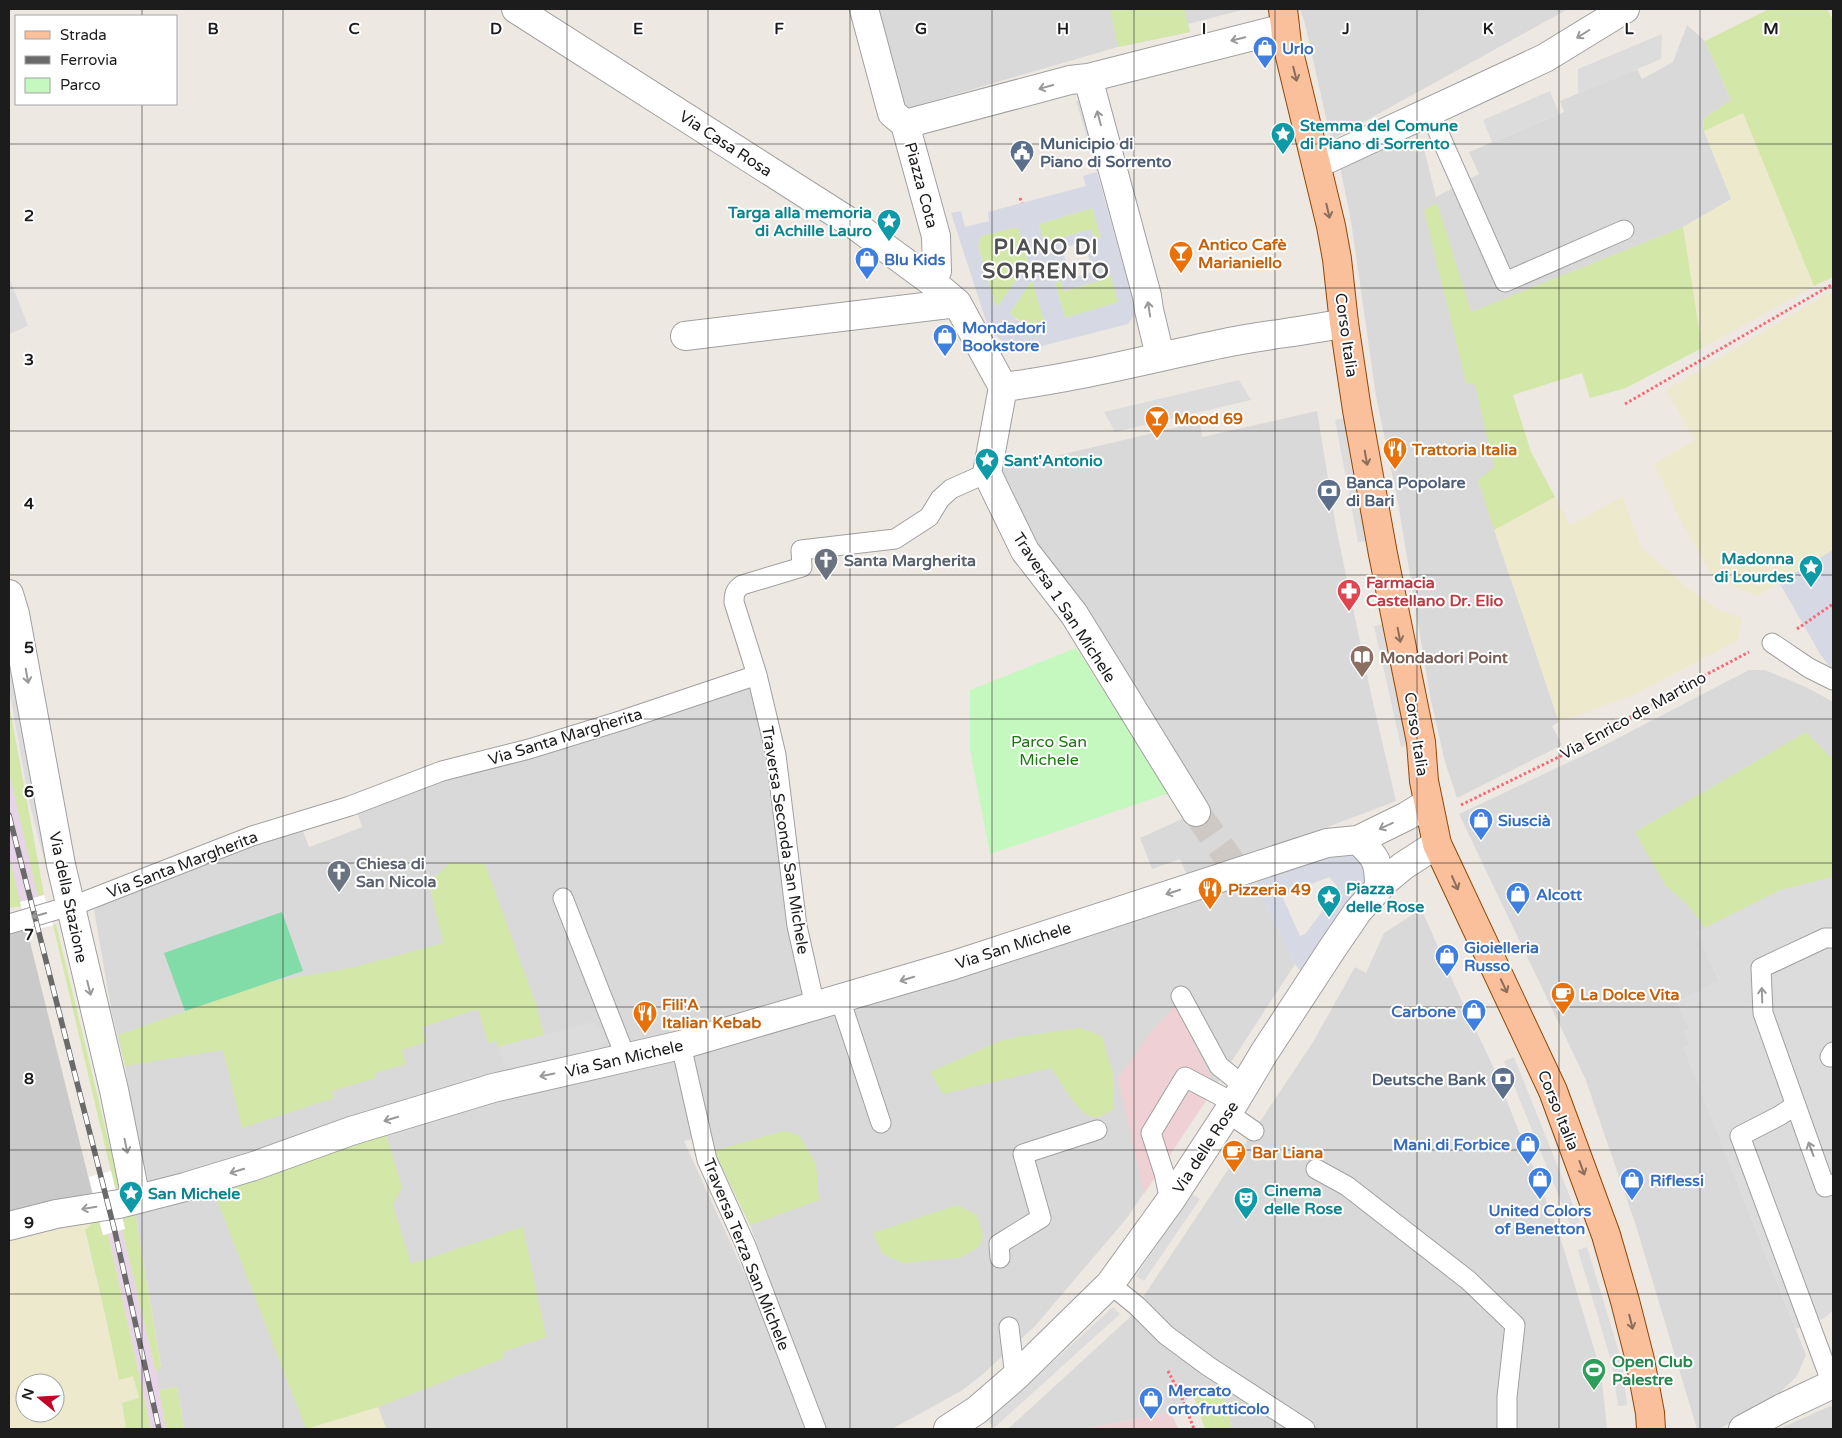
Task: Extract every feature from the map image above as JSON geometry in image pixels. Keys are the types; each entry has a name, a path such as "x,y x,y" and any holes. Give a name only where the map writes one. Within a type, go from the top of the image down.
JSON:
{"main road":[{"name":"Corso Italia","path":"1284,19 1287,44 1317,164 1337,259 1357,410 1383,554 1421,742 1433,823 1553,1091 1600,1217 1638,1351 1650,1413 1650,1429"}],"street":[{"name":"Via Casa Rosa","path":"516,9 856,226 932,282"},
{"path":"864,9 892,113 905,124"},
{"path":"1317,164 1545,58 1625,9"},
{"name":"Piazza Cota","path":"932,282 937,271 936,236 905,124 1070,80 1088,78 1284,19"},
{"path":"1088,78 1147,296 1160,356"},
{"path":"932,282 957,303 1003,387 987,473"},
{"path":"685,336 957,303"},
{"path":"1003,387 1081,374 1240,340 1318,329 1344,323"},
{"name":"Traversa 1 San Michele","path":"987,473 1025,551 1074,614 1196,812"},
{"name":"Via della Stazione","path":"9,594 15,614 70,907 114,1090 136,1199"},
{"path":"1379,888 1379,867 1370,851 1358,840 1407,816 1433,823"},
{"name":"Via delle Rose","path":"958,1427 1015,1377 1110,1284 1170,1201 1358,911 1403,866 1433,823"},
{"name":"Via San Michele","path":"9,1226 56,1214 119,1204 185,1187 254,1166 351,1131 493,1088 681,1045 954,965 1327,842 1358,840"},
{"path":"1743,1429 1832,1384"}],"lane":[{"path":"1429,111 1505,282 1624,230"},
{"path":"756,675 734,602 734,593 737,589 742,585 802,567 801,550 895,539 929,517 940,499 951,489 987,473"},
{"path":"1772,643 1809,668 1833,680"},
{"name":"Via Santa Margherita","path":"9,924 70,907 252,836 350,806 442,771 529,749 623,720 756,675"},
{"name":"Traversa Seconda San Michele","path":"756,675 776,755 797,926 880,1122"},
{"path":"563,898 626,1058"},
{"path":"1833,938 1825,938 1761,968 1763,1013 1825,1187 1833,1184"},
{"path":"1181,996 1236,1101 1254,1131"},
{"name":"Traversa Terza San Michele","path":"681,1045 707,1160 746,1246 816,1429"},
{"path":"1170,1201 1164,1173 1151,1133 1184,1077 1236,1101"},
{"path":"1796,1105 1740,1136 1832,1384"},
{"path":"1000,1258 999,1244 1041,1218 1023,1154 1096,1130"},
{"path":"1316,1169 1347,1186 1468,1280 1515,1325 1507,1397 1507,1429"},
{"path":"1110,1284 1137,1306 1166,1335 1208,1366 1305,1429"},
{"path":"1009,1327 1015,1377"}],"path":[{"path":"1020,198 1022,203"},
{"path":"1625,404 1833,284"},
{"path":"1804,625 1833,604"},
{"name":"Via Enrico de Martino","path":"1433,823 1458,806 1565,754 1736,659 1772,643"},
{"path":"1182,1398 1194,1429"}],"shaded area":[{"path":"872,9 1246,9 1188,24 1190,32 1118,47 901,110"},
{"path":"1300,9 1568,9 1331,140"},
{"path":"1687,25 1705,41 1731,100 1703,119 1704,131 1732,199 1683,227 1471,313 1510,467 1478,480 1559,722 1552,726 1562,745 1457,798 1445,762 1430,696 1398,503 1376,396 1351,221 1340,167 1409,135 1416,153 1424,149 1436,197 1479,174 1469,152 1564,112 1560,101 1637,69 1642,79 1673,62"},
{"path":"1662,34 1661,59 1578,94 1578,69"},
{"path":"1550,91 1559,114 1492,142 1483,120"},
{"path":"1086,98 1106,170 1097,172 1076,101"},
{"path":"1743,113 1814,286 1702,348 1683,227 1731,199 1704,131"},
{"path":"1097,172 1135,308 1133,317 1128,324 1034,348 1018,348 1006,343 994,335 987,324 951,213 961,211 965,227 989,221 988,212 1086,186 1083,176","holes":["1092,208 1101,237 1094,239 1091,229 1051,241 1053,251 1047,253 1039,224","1018,227 1028,262 998,306 995,304 978,246 981,236","1084,242 1093,272 1071,278 1062,248","1108,267 1118,302 1065,318 1055,282 1061,281 1064,291 1105,279 1102,269","1032,280 1044,321 1030,325 1017,320 1010,313"]},
{"path":"9,277 28,326 9,334"},
{"path":"1833,290 1833,550 1757,596 1713,577 1682,523 1654,464 1695,440 1666,390"},
{"path":"1239,380 1251,400 1115,432 1104,412"},
{"path":"1317,411 1336,527 1371,694 1396,801 1189,880 1180,859 1152,869 1140,838 1200,811 1097,638 1038,545 1030,546 991,471 1200,422 1202,437"},
{"path":"1345,418 1367,541 1358,542 1335,420"},
{"path":"1555,497 1570,525 1622,497 1642,548 1690,590 1719,610 1742,618 1738,640 1633,695 1559,722 1494,530"},
{"path":"1833,550 1833,671 1820,654 1779,582"},
{"path":"1384,624 1411,745 1401,747 1374,626"},
{"path":"9,638 61,889 52,891 29,801 9,688"},
{"path":"1749,670 1765,670 1808,688 1833,702 1833,877 1781,890 1697,932 1719,981 1689,1029 1684,1031 1690,1045 1684,1048 1806,1355 1797,1376 1775,1397 1719,1429 1697,1429 1636,1226 1585,1078 1459,814 1597,749"},
{"path":"749,685 769,757 812,1001 637,1049 598,1048 506,1073 491,1085 149,1184 133,1119 125,1066 112,1014 94,910 96,907 301,825 309,847 362,827 356,809 405,790"},
{"path":"9,704 44,895 20,902 21,906 9,908"},
{"name":"Piazza delle Rose","path":"1343,851 1363,855 1371,870 1360,890 1301,972 1295,964 1251,875","holes":["1329,877 1337,886 1336,893 1306,933 1300,936 1282,896"]},
{"path":"1251,875 1295,964 1127,1218 1035,1326 982,1375 961,1391 892,1429 825,1429 750,1225 714,1151 690,1062 695,1049"},
{"path":"1833,877 1833,1310 1826,1317 1796,1329 1684,1048 1690,1045 1684,1031 1689,1029 1676,1002 1719,980 1696,932 1781,890"},
{"path":"1420,910 1424,915 1493,1066 1558,1230 1601,1372 1607,1429 1231,1429 1228,1403 1206,1384 1171,1412 1084,1429 1008,1429 1129,1318 1313,1042 1355,967 1366,973 1384,933"},
{"path":"26,926 93,1196 9,1214 9,932"},
{"path":"1177,1004 1215,1087 1144,1194 1118,1078 1154,1028"},
{"path":"593,1022 607,1041 598,1048 506,1073 498,1047"},
{"path":"678,1054 696,1138 684,1141 751,1288 805,1429 386,1429 378,1407 305,1429 184,1429 177,1387 159,1390 156,1372 161,1366 135,1213 357,1134"},
{"path":"1514,1057 1580,1222 1571,1226 1504,1061"},
{"path":"1192,1194 1200,1199 1144,1281 1136,1276"},
{"path":"98,1218 85,1230 87,1245 119,1379 133,1376 139,1399 122,1403 126,1429 9,1429 9,1237"},
{"path":"122,1230 156,1372 166,1429 151,1429 108,1234"},
{"path":"1587,1247 1622,1362 1627,1405 1618,1406 1612,1364 1578,1250"},
{"path":"1113,1307 1120,1314 994,1428 988,1421"},
{"path":"1833,1405 1833,1429 1779,1429 1819,1411"},
{"path":"378,1407 386,1429 305,1429"},
{"name":"Mercato ortofrutticolo","path":"1171,1412 1178,1429 1084,1429"}],"green space":[{"path":"1110,9 1184,9 1190,32 1118,47"},
{"path":"1769,9 1827,9 1833,20 1833,277 1814,286 1743,113 1704,131 1703,119 1731,100 1705,41"},
{"path":"1437,203 1471,312 1683,227 1702,348 1626,388 1590,398 1582,373 1513,395 1531,452 1555,497 1494,530 1478,480 1494,467 1475,385 1466,383 1424,210"},
{"path":"1092,208 1101,237 1094,239 1091,229 1051,241 1054,251 1047,253 1039,224"},
{"path":"1018,227 1028,262 999,306 995,304 978,246 981,236"},
{"path":"1108,267 1119,302 1065,318 1055,282 1061,281 1065,291 1105,279 1102,269"},
{"path":"1032,279 1045,321 1035,323 1022,321 1010,313"},
{"name":"Parco San Michele","path":"1076,648 1169,793 990,854 970,750 970,690"},
{"path":"9,704 44,895 38,897 9,772"},
{"path":"1806,732 1833,760 1833,877 1781,890 1705,928 1689,906 1665,885 1635,832"},
{"path":"9,856 21,906 9,908"},
{"path":"449,863 485,864 536,1004 544,1035 498,1047 496,1041 488,1043 478,1009 422,1027 426,1042 402,1050 406,1064 375,1073 376,1078 332,1091 334,1098 242,1128 223,1050 125,1066 118,1035 269,982 351,968 443,943 428,880 437,875"},
{"path":"282,912 303,971 185,1011 164,953"},
{"path":"56,924 115,1168 119,1188 115,1189 53,925"},
{"path":"1080,1028 1102,1036 1114,1077 1114,1108 1101,1116 1092,1117 1081,1110 1069,1096 1051,1068 943,1094 930,1072 1000,1041"},
{"path":"383,1126 402,1187 393,1205 411,1264 523,1227 546,1337 503,1352 504,1358 378,1407 306,1429 213,1189"},
{"path":"783,1131 799,1135 816,1164 819,1200 750,1225 714,1151"},
{"path":"957,1205 977,1215 983,1236 979,1247 959,1258 903,1263 883,1254 873,1233"},
{"path":"135,1213 161,1367 156,1372 122,1230 125,1229 122,1216"},
{"path":"98,1218 103,1235 108,1234 151,1429 126,1429 122,1403 139,1398 133,1376 119,1380 85,1230"},
{"path":"1206,1384 1228,1403 1231,1429 1205,1429 1193,1395"},
{"path":"177,1387 184,1429 166,1429 159,1390"}],"pier":[{"path":"44,895 53,925 28,932 20,902"},
{"path":"111,1171 125,1229 103,1235 89,1177"}],"tunnel":[{"path":"1196,812 1232,863"}],"railway":[{"path":"9,815 115,1232 159,1429"}],"place":[{"name":"Urlo","path":"1265,69"},
{"name":"Stemma del Comune di Piano di Sorrento","path":"1283,155"},
{"name":"Municipio di Piano di Sorrento","path":"1022,173"},
{"name":"Targa alla memoria di Achille Lauro","path":"889,242"},
{"name":"Antico Cafè Marianiello","path":"1181,274"},
{"name":"Blu Kids","path":"867,280"},
{"name":"Mondadori Bookstore","path":"945,357"},
{"name":"Mood 69","path":"1157,439"},
{"name":"Trattoria Italia","path":"1395,470"},
{"name":"Sant'Antonio","path":"987,481"},
{"name":"Banca Popolare di Bari","path":"1329,512"},
{"name":"Santa Margherita","path":"826,581"},
{"name":"Madonna di Lourdes","path":"1811,588"},
{"name":"Farmacia Castellano Dr. Elio","path":"1349,612"},
{"name":"Mondadori Point","path":"1362,678"},
{"name":"Siuscià","path":"1481,841"},
{"name":"Chiesa di San Nicola","path":"339,893"},
{"name":"Pizzeria 49","path":"1210,910"},
{"name":"Alcott","path":"1518,915"},
{"name":"Piazza delle Rose","path":"1329,918"},
{"name":"Gioielleria Russo","path":"1447,977"},
{"name":"La Dolce Vita","path":"1563,1015"},
{"name":"Carbone","path":"1474,1032"},
{"name":"Fili'A Italian Kebab","path":"645,1034"},
{"name":"Deutsche Bank","path":"1503,1100"},
{"name":"Mani di Forbice","path":"1528,1165"},
{"name":"Bar Liana","path":"1234,1173"},
{"name":"United Colors of Benetton","path":"1540,1200"},
{"name":"Riflessi","path":"1632,1201"},
{"name":"San Michele","path":"131,1214"},
{"name":"Cinema delle Rose","path":"1246,1220"},
{"name":"Open Club Palestre","path":"1594,1391"},
{"name":"Mercato ortofrutticolo","path":"1151,1420"}],"district":[{"name":"PIANO DI SORRENTO","path":"1046,259"}]}
